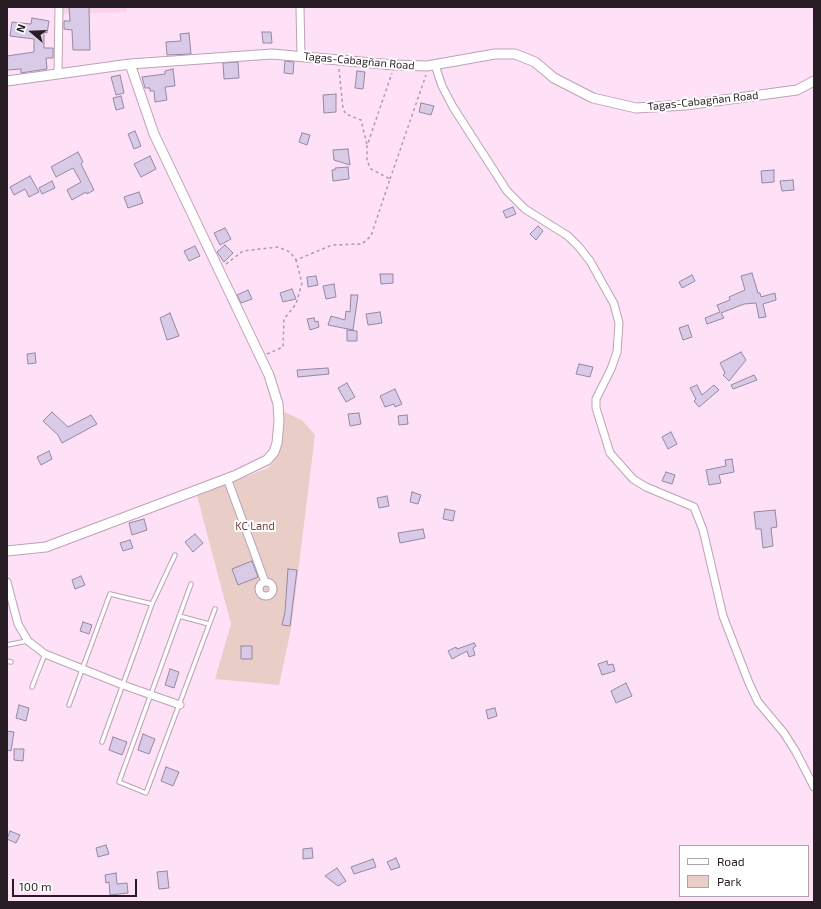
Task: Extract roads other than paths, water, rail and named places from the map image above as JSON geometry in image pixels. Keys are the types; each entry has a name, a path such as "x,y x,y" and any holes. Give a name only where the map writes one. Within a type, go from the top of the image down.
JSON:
{"street":[{"path":"58,73 59,7"},
{"path":"300,7 301,56"},
{"name":"Tagas-Cabagñan Road","path":"7,81 130,64 272,54 394,65 432,66 495,54 515,54 535,62 554,78 593,98 636,108 686,105 796,90 814,81"},
{"path":"7,551 46,547 227,478 267,460 274,452 277,443 279,421 278,404 269,375 154,134 130,64"},
{"path":"432,66 453,107 507,191 525,209 568,236 579,247 590,261 614,304 619,323 617,352 611,369 596,398 596,408 610,453 633,479 646,487 694,507 703,530 723,616 749,683 758,702 784,733 796,752 814,787"},
{"path":"227,478 265,582"},
{"path":"7,582 8,599 18,624 28,641 45,654 123,685 180,705"}],"lane":[{"path":"102,742 152,604 175,555"},
{"path":"192,584 150,694 119,782 146,793 215,609"},
{"path":"69,705 110,594 152,604"},
{"path":"179,616 209,624"},
{"path":"7,645 28,641"},
{"path":"32,687 45,654"},
{"path":"7,660 12,662"}],"park label":[{"name":"KC Land","path":"255,526"}]}
